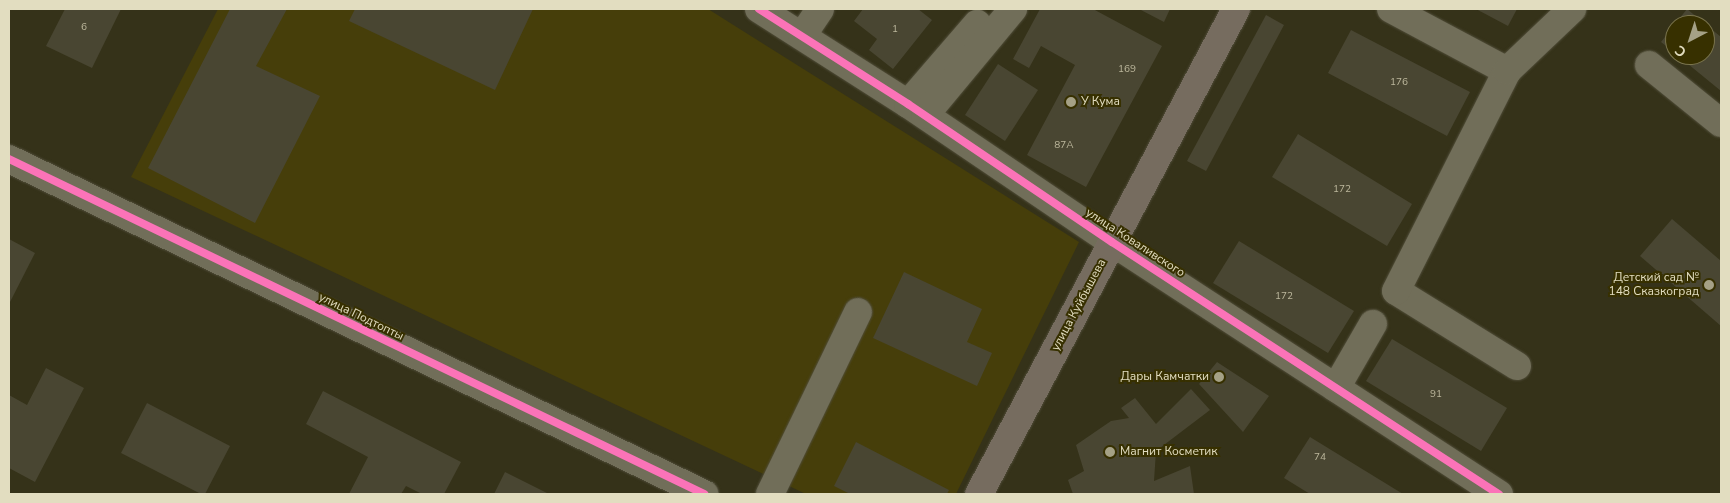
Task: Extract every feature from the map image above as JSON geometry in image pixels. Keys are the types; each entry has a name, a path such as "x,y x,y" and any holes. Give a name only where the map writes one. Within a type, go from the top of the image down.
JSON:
{"main road":[{"name":"улица Куйбышева","path":"979,494 1236,9"}],"street":[{"name":"улица Коваливского","path":"759,9 916,110 1112,242 1336,388 1472,487 1499,494"},
{"path":"802,36 820,9"},
{"path":"916,110 989,9"},
{"path":"916,110 1013,9"},
{"path":"1391,9 1507,71"},
{"path":"1518,366 1396,291 1507,71 1572,9"},
{"path":"1649,65 1721,123"},
{"name":"улица Подтопты","path":"9,159 704,494"},
{"path":"770,494 858,312"},
{"path":"1336,388 1373,324"}],"shaded area":[{"path":"218,9 708,9 1079,242 956,494 806,494 131,177"}],"building":[{"path":"65,9 121,9 92,68 46,46"},
{"path":"230,9 287,9 256,66 320,96 255,223 148,168"},
{"path":"355,9 533,9 495,90 349,21"},
{"path":"863,9 918,9 932,20 893,69 869,50 877,39 854,21"},
{"path":"1040,9 1093,9 1162,46 1086,187 1027,155 1075,65 1041,46 1029,68 1013,59"},
{"path":"1139,9 1170,9 1164,22"},
{"path":"1476,9 1517,9 1508,26"},
{"path":"1687,9 1694,15 1682,15"},
{"path":"1266,15 1284,25 1206,171 1187,161"},
{"path":"1351,30 1470,92 1447,136 1328,73"},
{"path":"1715,32 1721,37 1721,91 1689,65 1715,65"},
{"path":"1665,37 1665,45 1661,42"},
{"path":"998,64 1038,90 1005,141 965,115"},
{"path":"1298,134 1412,204 1387,246 1272,177"},
{"path":"1672,219 1721,261 1721,326 1640,256"},
{"path":"9,239 35,253 9,304"},
{"path":"1239,241 1354,311 1328,353 1213,283"},
{"path":"904,272 982,309 967,342 992,353 977,386 873,338"},
{"path":"1392,339 1507,408 1481,451 1366,381"},
{"path":"1217,362 1269,396 1243,432 1199,384"},
{"path":"46,368 84,388 35,482 9,468 9,395 27,405"},
{"path":"1191,389 1210,410 1156,451 1154,481 1190,466 1194,494 1073,494 1068,480 1084,471 1076,445 1111,421 1129,418 1121,408 1135,398 1156,424"},
{"path":"323,391 461,462 444,494 422,494 406,486 401,494 349,494 368,457 306,424"},
{"path":"147,403 230,446 205,494 201,494 121,453"},
{"path":"1310,437 1403,494 1310,494 1284,478"},
{"path":"856,442 949,490 947,494 850,494 834,486"},
{"path":"505,472 549,494 494,494"}],"cycle path":[{"path":"759,9 908,104 1112,242 1499,494"},
{"path":"9,159 704,494"}],"place":[{"name":"У Кума","path":"1071,102"},
{"name":"Детский сад № 148 Сказкоград","path":"1709,285"},
{"name":"Дары Камчатки","path":"1219,377"},
{"name":"Магнит Косметик","path":"1110,452"}]}
